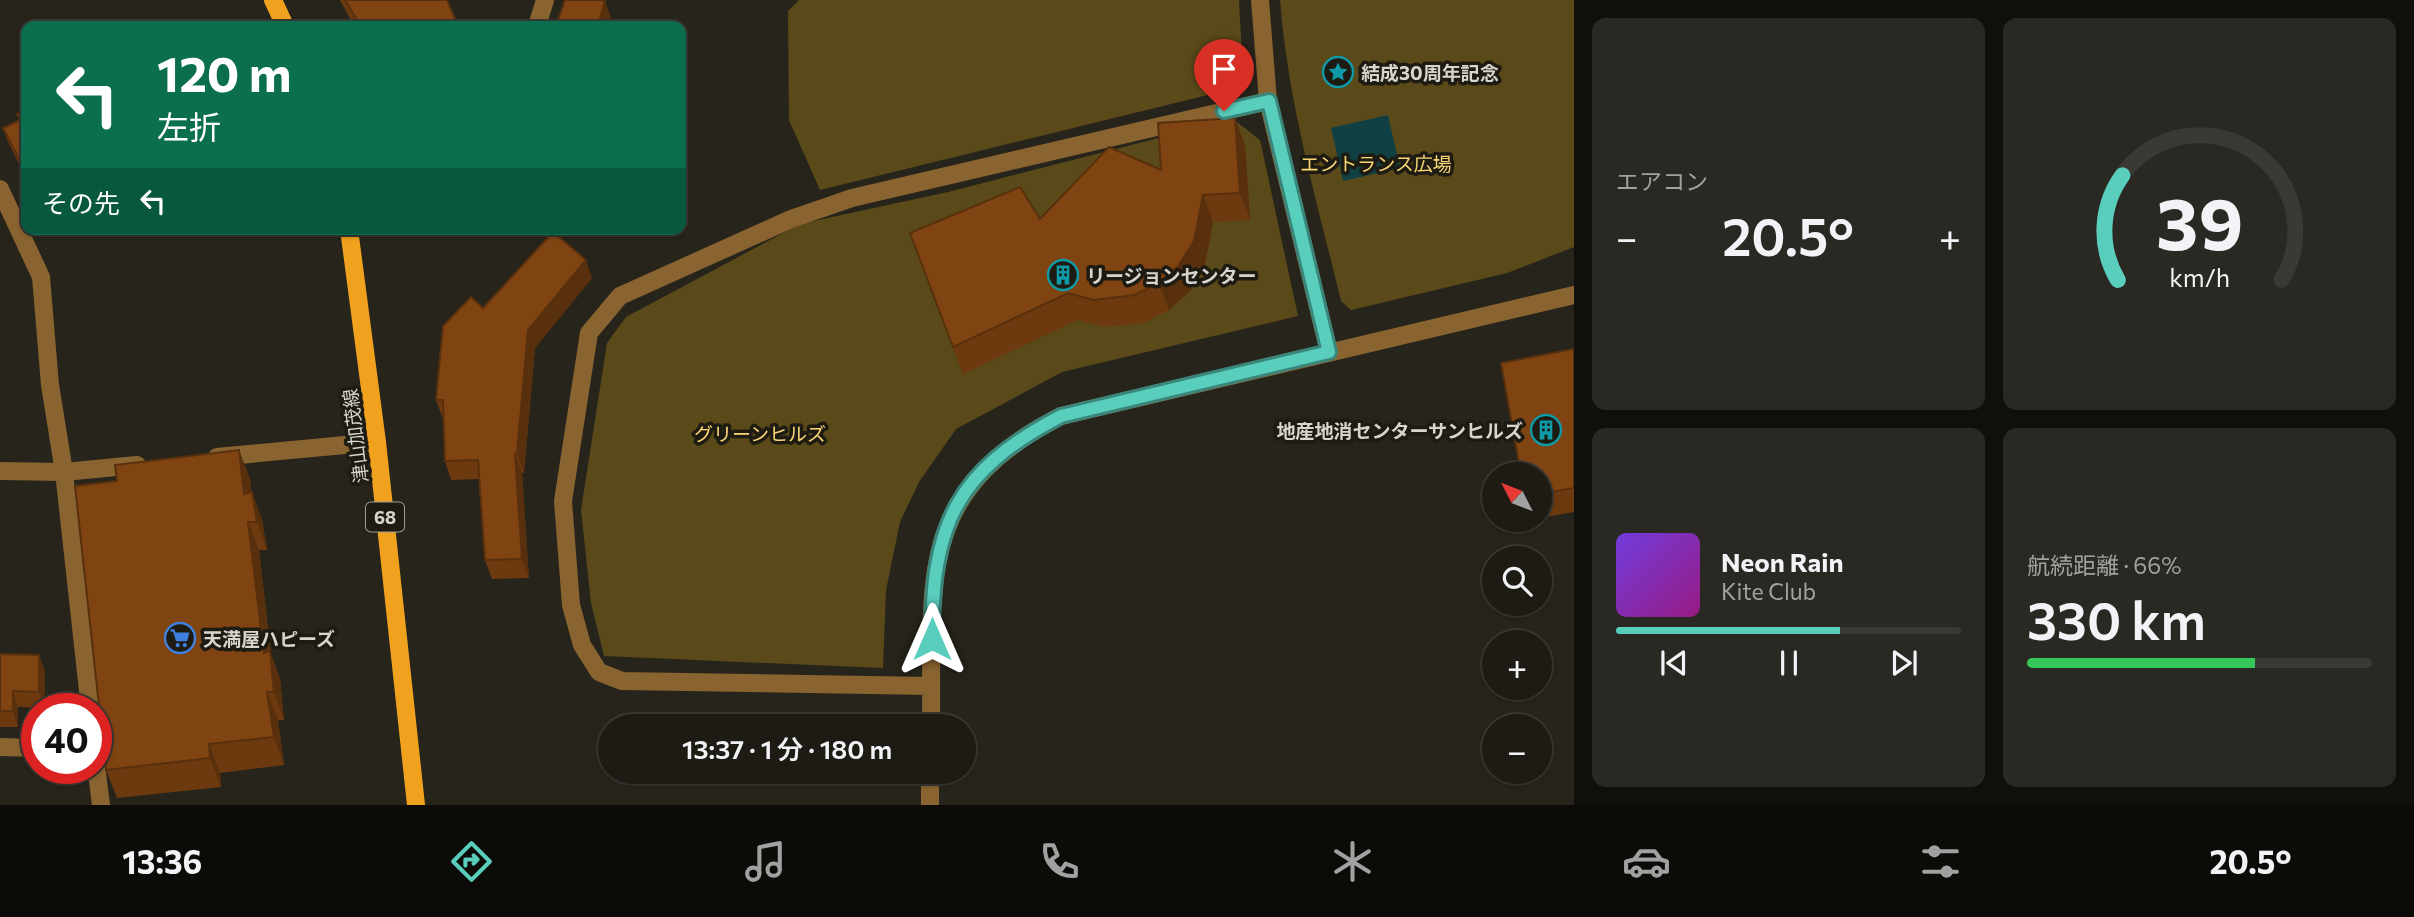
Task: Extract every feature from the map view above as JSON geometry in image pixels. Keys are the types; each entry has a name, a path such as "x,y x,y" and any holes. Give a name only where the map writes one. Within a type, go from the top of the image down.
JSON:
{"main road":[{"path":"272,0 282,21"},
{"name":"津山加茂線","path":"350,235 377,442 416,805"}],"street":[{"path":"539,21 545,0"},
{"path":"1260,0 1269,101 1329,352"},
{"path":"931,686 622,681 599,672 582,645 570,605 563,501 589,333 620,296 791,219 852,198 1269,101"},
{"path":"0,189 21,222"},
{"path":"26,235 41,277 50,385 64,472 88,693"},
{"path":"931,714 932,593 943,532 963,494 989,463 1021,437 1061,416 1574,295"},
{"path":"200,459 377,442"},
{"path":"0,471 64,472 159,463"},
{"path":"0,747 21,748"},
{"path":"98,784 101,805"},
{"path":"930,784 930,805"}],"green space":[{"path":"799,0 1239,0 1242,57 1220,92 820,190 789,120 788,11"},
{"name":"エントランス広場","path":"1280,0 1574,0 1574,247 1507,273 1351,310 1341,301 1304,152"},
{"name":"グリーンヒルズ","path":"1233,119 1260,140 1298,316 1062,372 956,429 919,482 900,522 886,590 883,668 604,656 591,603 581,510 607,343 626,317 800,224 948,192"}],"water":[{"path":"1388,115 1400,168 1343,181 1331,128"}],"building":[{"path":"345,0 447,0 456,21 354,21 357,20"},
{"path":"565,0 605,1 599,21 558,21"},
{"path":"21,112 19,159 3,128 20,120 17,114"},
{"name":"リージョンセンター","path":"1235,118 1240,193 1203,195 1194,241 1179,265 1159,283 1135,295 1094,300 1068,293 953,347 910,233 1020,187 1040,219 1109,147 1161,170 1158,123"},
{"path":"550,235 557,235 586,260 528,330 515,454 522,559 485,560 478,460 445,461 443,400 436,400 443,326 471,297 483,308"},
{"name":"地産地消センターサンヒルズ","path":"1574,349 1574,488 1552,492 1552,462 1519,462 1501,363"},
{"path":"239,450 244,494 252,492 257,522 248,522 264,653 270,651 274,692 267,692 274,737 209,744 210,758 112,769 112,693 98,693 75,486 117,481 115,465"},
{"path":"0,654 39,655 39,692 13,691 13,711 0,711"}],"place":[{"name":"結成30周年記念","path":"1338,72"},
{"name":"リージョンセンター","path":"1063,275"},
{"name":"地産地消センターサンヒルズ","path":"1546,430"},
{"name":"天満屋ハピーズ","path":"180,638"}],"route":[{"path":"932,639 932,593 943,532 963,494 989,463 1021,437 1061,416 1329,352 1269,101 1224,111"}]}
